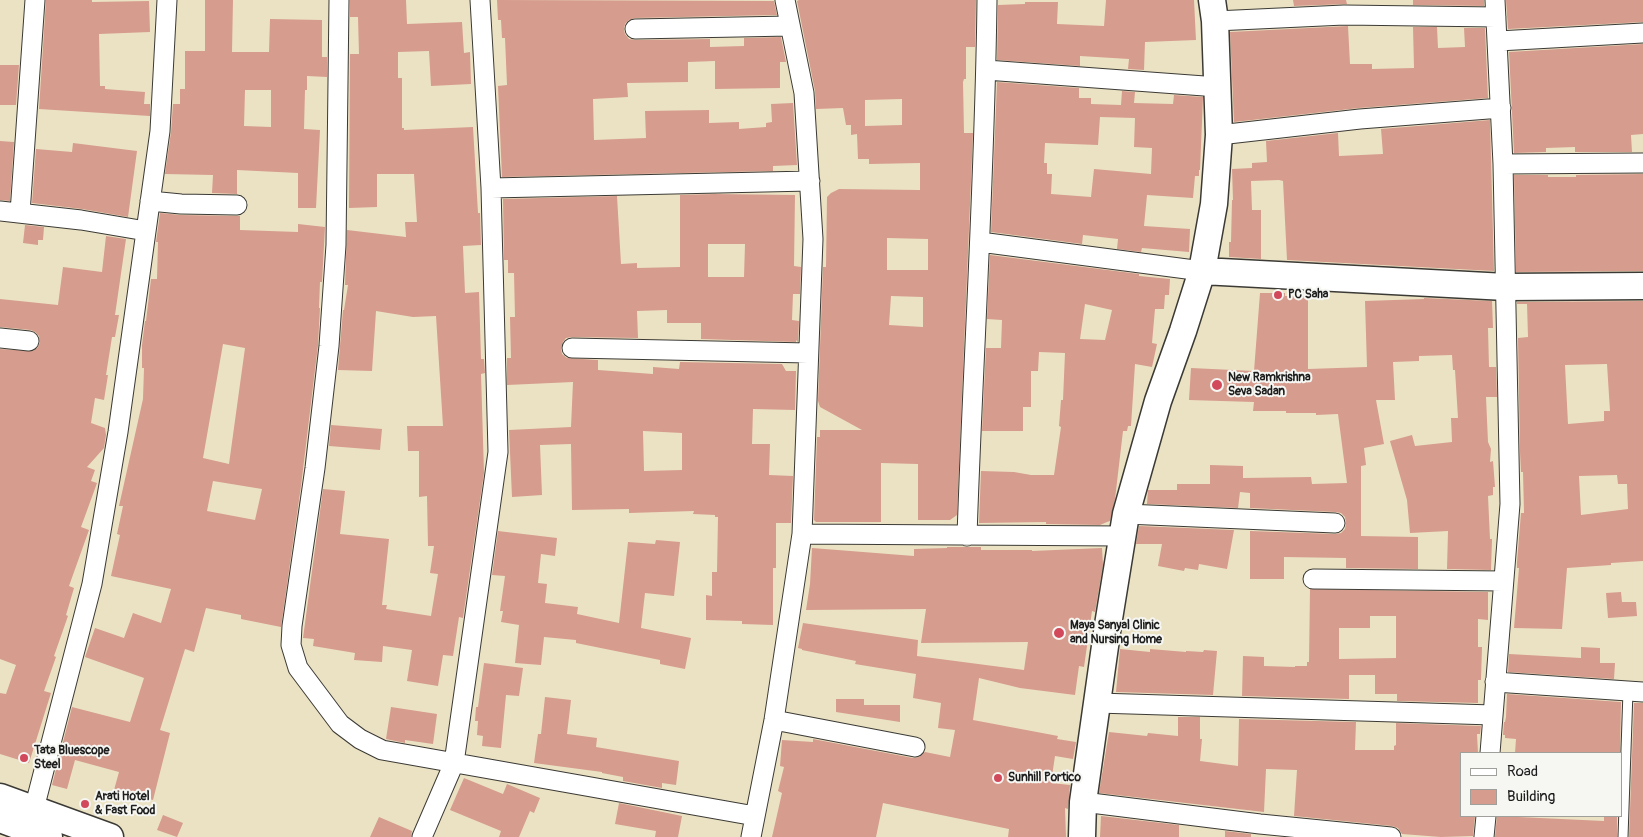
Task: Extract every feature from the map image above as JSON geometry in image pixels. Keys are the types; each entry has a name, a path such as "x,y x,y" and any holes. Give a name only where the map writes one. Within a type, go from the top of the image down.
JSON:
{"street":[{"path":"20,213 35,0"},
{"path":"37,825 92,584 118,432 160,131 167,0"},
{"path":"339,0 336,254 329,346 315,468 292,626 291,645 298,668 340,724 360,739 382,750 755,816"},
{"path":"422,837 454,763 498,452 491,188 480,0"},
{"path":"751,837 774,720 802,534 813,239 804,93 785,0"},
{"path":"967,536 972,388 980,242 987,0"},
{"path":"1082,837 1083,802 1124,525 1158,401 1202,271 1214,204 1219,134 1214,11 1344,15 1496,9 1503,164 1510,504 1490,752"},
{"path":"635,29 790,26"},
{"path":"1498,41 1643,33"},
{"path":"986,70 1218,87"},
{"path":"1219,134 1360,119 1501,108"},
{"path":"1503,164 1643,163"},
{"path":"491,188 810,181"},
{"path":"150,202 237,205"},
{"path":"0,211 81,220 146,231"},
{"path":"980,242 1202,271 1506,287 1643,286"},
{"path":"0,338 28,341"},
{"path":"572,348 808,353"},
{"path":"802,534 967,536 1124,525 1335,523"},
{"path":"1313,579 1503,581"},
{"path":"1495,682 1635,691"},
{"path":"1097,703 1493,715"},
{"path":"774,720 915,747"},
{"path":"0,797 37,825"},
{"path":"1083,802 1260,824 1390,837"},
{"path":"1484,837 1486,817"},
{"path":"0,819 110,837"}],"lane":[{"path":"1623,837 1635,691"}],"building":[{"path":"46,0 92,0 92,2 149,1 150,32 99,34 100,86 105,86 105,89 145,92 144,104 150,104 150,116 39,109"},
{"path":"205,0 233,0 232,52 269,52 270,19 322,20 322,57 327,57 327,77 307,76 307,90 305,90 304,129 320,130 316,208 298,208 298,173 237,170 237,194 212,193 213,175 165,174 173,104 180,104 180,89 185,89 185,51 205,51","holes":["245,90 271,90 271,127 244,126"]},
{"path":"350,0 406,0 407,24 462,22 464,53 470,52 471,84 431,86 429,51 398,52 398,78 402,78 402,128 404,130 473,127 478,213 480,213 481,245 463,246 465,293 479,292 481,359 484,359 485,373 481,374 484,473 463,618 459,617 453,656 443,655 438,686 407,681 412,650 383,646 382,662 354,660 355,653 313,646 314,639 303,638 323,489 345,491 340,534 389,539 382,605 387,605 386,609 431,616 438,574 430,573 434,546 428,546 427,496 419,497 419,451 408,451 407,426 443,426 436,316 413,317 376,311 372,371 338,370 343,310 348,285 345,285 347,230 406,237 405,222 417,222 414,174 377,174 377,207 349,208 350,54 359,54 358,17 350,17"},
{"path":"497,0 774,1 777,15 635,18 629,20 625,24 625,34 629,39 635,40 710,39 710,47 744,46 744,38 781,37 786,62 780,62 780,88 715,89 715,61 688,62 688,82 627,83 628,97 593,99 594,140 646,138 645,111 709,110 709,123 739,122 739,129 766,127 766,123 772,122 771,104 793,103 797,165 773,166 773,171 502,177 498,86 507,85 505,38 502,38 501,20 498,20"},
{"path":"976,0 975,47 966,47 966,79 963,82 964,133 973,133 957,515 950,520 918,520 918,464 881,463 881,522 816,522 814,520 817,437 820,437 820,430 862,430 820,407 818,401 823,267 826,267 827,197 839,189 920,190 920,163 869,164 869,159 858,159 857,134 851,135 851,125 846,125 843,108 816,109 815,91 797,1","holes":["902,99 902,125 865,126 865,100","887,238 928,239 928,270 887,270","891,296 923,297 923,327 889,325"]},
{"path":"1106,0 1194,0 1196,40 1145,42 1144,70 1128,69 1129,59 1080,56 1080,66 997,60 998,5 1025,4 1025,2 1058,2 1057,24 1104,26"},
{"path":"1293,0 1346,0 1347,4 1294,6"},
{"path":"1413,0 1484,0 1484,6 1413,5"},
{"path":"1506,0 1643,0 1643,22 1508,29"},
{"path":"1348,26 1350,64 1372,64 1372,69 1414,68 1413,27 1437,27 1438,48 1465,47 1464,28 1485,28 1488,98 1359,108 1234,122 1230,32"},
{"path":"1643,44 1643,134 1631,135 1632,152 1575,152 1575,147 1546,148 1546,152 1514,153 1509,52"},
{"path":"0,65 19,65 16,105 0,105"},
{"path":"997,82 1079,88 1079,98 1091,98 1091,104 1121,105 1122,91 1135,92 1134,103 1173,104 1174,95 1203,97 1200,170 1199,176 1195,176 1193,198 1147,195 1144,226 1190,229 1189,252 1142,248 1141,252 1117,249 1118,239 1083,235 1082,244 991,232","holes":["1100,117 1135,118 1134,147 1152,148 1151,174 1094,169 1091,197 1051,194 1052,174 1047,174 1047,163 1044,163 1045,143 1098,145"]},
{"path":"1490,120 1494,271 1287,260 1283,181 1279,180 1251,181 1252,210 1261,210 1261,259 1229,257 1233,200 1232,169 1252,168 1252,163 1267,162 1266,141 1338,133 1339,156 1383,154 1381,129"},
{"path":"0,141 14,142 10,201 0,200"},
{"path":"73,143 137,151 128,217 32,203 36,149 72,152"},
{"path":"1643,174 1643,271 1516,272 1514,175 1576,177 1576,175"},
{"path":"680,195 795,195 794,266 801,267 800,294 793,294 792,320 799,321 798,342 796,340 796,342 701,339 701,323 667,323 667,310 637,311 638,338 566,338 561,348 562,354 567,358 598,360 598,370 653,374 653,367 679,369 680,362 782,364 786,371 796,371 795,410 753,409 752,444 770,444 769,475 793,476 791,523 776,523 776,568 773,568 773,625 742,624 742,621 706,620 706,595 712,596 712,572 717,572 718,517 715,517 715,515 693,514 694,511 629,513 629,509 572,510 571,444 540,445 542,495 512,497 509,430 571,427 573,382 507,385 507,358 511,358 510,317 515,317 514,273 508,273 508,260 504,260 503,199 617,196 621,264 637,263 637,268 680,267","holes":["708,244 745,244 744,277 708,277","643,431 682,433 682,470 644,471"]},
{"path":"160,213 240,216 240,230 298,232 298,224 325,227 322,282 320,282 318,345 281,627 241,619 241,615 206,608 194,652 185,649 160,730 170,733 153,800 114,790 119,772 75,760 67,789 52,785 72,707 130,722 144,678 85,657 95,628 124,638 133,613 161,623 171,589 111,576 120,535 117,534 123,506 119,506 143,399 144,368 142,368 142,345 151,279 157,279 158,242 156,242","holes":["223,344 245,348 229,464 203,458","213,481 262,489 255,520 207,511"]},
{"path":"25,225 44,227 43,240 38,240 38,245 23,243"},
{"path":"106,236 126,239 115,315 119,315 115,337 112,337 104,400 95,398 91,423 105,428 106,435 104,448 87,467 95,470 91,481 97,483 81,527 89,530 69,586 74,588 66,615 68,616 44,691 51,693 29,763 0,754 0,693 6,694 16,665 0,659 0,349 33,351 40,342 39,336 31,330 0,327 0,299 58,305 63,267 102,272"},
{"path":"990,255 1170,279 1169,295 1165,295 1164,309 1155,309 1152,343 1157,344 1152,367 1135,364 1131,426 1128,426 1127,431 1123,431 1115,499 1110,521 1100,525 1046,524 1046,522 979,523 981,471 1054,475 1061,427 1059,426 1061,400 1063,400 1065,353 1039,352 1038,371 1031,371 1031,407 1023,407 1023,431 982,431 986,348 1001,348 1002,320 987,319","holes":["1085,304 1112,310 1105,340 1080,339"]},
{"path":"1260,293 1285,293 1285,296 1308,296 1308,369 1367,367 1365,301 1424,298 1492,301 1493,328 1488,328 1489,367 1496,367 1497,397 1486,397 1488,442 1491,449 1490,462 1493,461 1495,487 1493,487 1493,495 1488,496 1490,539 1492,539 1491,570 1447,569 1448,531 1410,533 1407,500 1390,441 1412,435 1415,446 1452,442 1451,418 1458,418 1455,370 1453,370 1452,355 1419,356 1419,361 1393,362 1395,400 1376,400 1384,444 1364,448 1366,465 1361,466 1361,536 1418,537 1418,569 1346,568 1346,558 1284,557 1284,579 1250,579 1250,531 1335,534 1341,533 1345,529 1345,517 1341,513 1335,512 1250,508 1250,493 1240,492 1238,508 1147,504 1148,490 1177,490 1177,484 1210,484 1210,465 1243,466 1243,478 1311,477 1312,484 1347,483 1338,414 1316,415 1316,413 1286,413 1286,411 1253,411 1254,402 1189,400 1191,368 1254,371"},
{"path":"1643,301 1643,561 1567,568 1562,629 1514,628 1521,513 1524,513 1523,472 1521,472 1520,452 1518,338 1528,337 1527,304 1517,304 1517,302","holes":["1607,364 1610,411 1604,411 1604,421 1568,424 1565,365","1617,475 1618,484 1627,484 1628,509 1581,515 1579,476"]},
{"path":"331,425 382,429 380,450 329,446"},
{"path":"1139,526 1234,530 1227,569 1199,564 1198,570 1185,568 1184,571 1158,566 1162,544 1136,544"},
{"path":"498,531 557,538 555,556 541,554 538,583 547,584 545,603 578,607 577,614 619,623 628,542 655,544 656,540 680,542 674,596 645,593 641,628 691,638 685,669 660,664 660,660 576,643 576,640 544,637 541,665 515,663 519,625 501,622 503,611 500,611 505,576 492,575"},
{"path":"981,547 981,550 1032,551 1102,548 1103,565 1095,612 1092,611 1084,667 1079,666 1075,695 1020,688 979,678 973,720 1058,736 1057,739 1076,742 1073,759 1055,756 1051,783 1070,785 1068,809 1065,808 1066,837 1008,837 1009,829 883,803 876,837 772,837 782,793 778,791 784,767 780,766 782,740 813,742 813,739 913,758 919,757 925,752 950,757 955,730 938,728 941,703 913,698 916,674 855,664 856,661 802,650 798,648 803,623 918,640 917,656 1024,670 1028,642 921,643 926,609 806,610 812,548 914,556 914,549"},
{"path":"1310,589 1488,592 1488,620 1478,619 1478,647 1482,647 1481,680 1478,680 1478,703 1397,701 1397,694 1375,694 1375,675 1349,675 1349,699 1242,696 1243,656 1264,657 1264,666 1307,666 1307,662 1309,662","holes":["1370,616 1396,616 1396,658 1339,659 1339,628 1370,628"]},
{"path":"1621,592 1622,602 1636,602 1637,616 1608,618 1606,593"},
{"path":"1581,647 1600,648 1600,663 1615,663 1614,679 1508,672 1509,654 1581,658"},
{"path":"1120,649 1150,652 1150,649 1186,652 1217,651 1213,695 1116,692"},
{"path":"484,663 523,668 519,696 506,695 501,748 482,746 483,736 477,735 476,707 478,707"},
{"path":"1507,694 1621,702 1620,752 1515,752 1516,739 1505,738 1505,735 1503,735"},
{"path":"545,697 571,700 567,734 597,738 596,747 679,761 676,785 662,783 662,788 623,781 623,777 602,772 534,763 538,734 541,734"},
{"path":"836,699 864,699 864,705 900,705 900,722 836,712"},
{"path":"1634,703 1643,703 1643,837 1629,837"},
{"path":"391,707 437,714 433,744 405,740 405,743 386,739"},
{"path":"1178,717 1200,717 1200,739 1202,739 1200,761 1238,766 1239,719 1356,722 1355,750 1394,750 1396,745 1396,723 1481,726 1480,734 1477,734 1478,752 1460,752 1460,817 1475,817 1473,836 1441,837 1402,834 1398,828 1392,826 1294,816 1297,770 1266,769 1264,812 1099,793 1109,732 1147,736 1148,733 1178,736"},
{"path":"464,778 503,794 507,784 540,798 534,813 530,811 519,837 499,837 501,831 450,810"},
{"path":"619,803 682,816 678,837 655,837 656,831 615,824"},
{"path":"163,815 183,823 177,837 157,830"},
{"path":"1101,816 1179,825 1179,837 1100,837"},
{"path":"379,817 412,831 411,837 370,837"},
{"path":"1497,817 1604,821 1604,817 1617,817 1617,837 1495,837"},
{"path":"1225,831 1251,834 1251,837 1225,837"}],"place":[{"name":"PC Saha","path":"1278,295"},
{"name":"New Ramkrishna Seva Sadan","path":"1217,385"},
{"name":"Maya Sanyal Clinic and Nursing Home","path":"1059,633"},
{"name":"Tata Bluescope Steel","path":"24,758"},
{"name":"Sunhill Portico","path":"998,778"},
{"name":"Arati Hotel & Fast Food","path":"85,804"}]}
